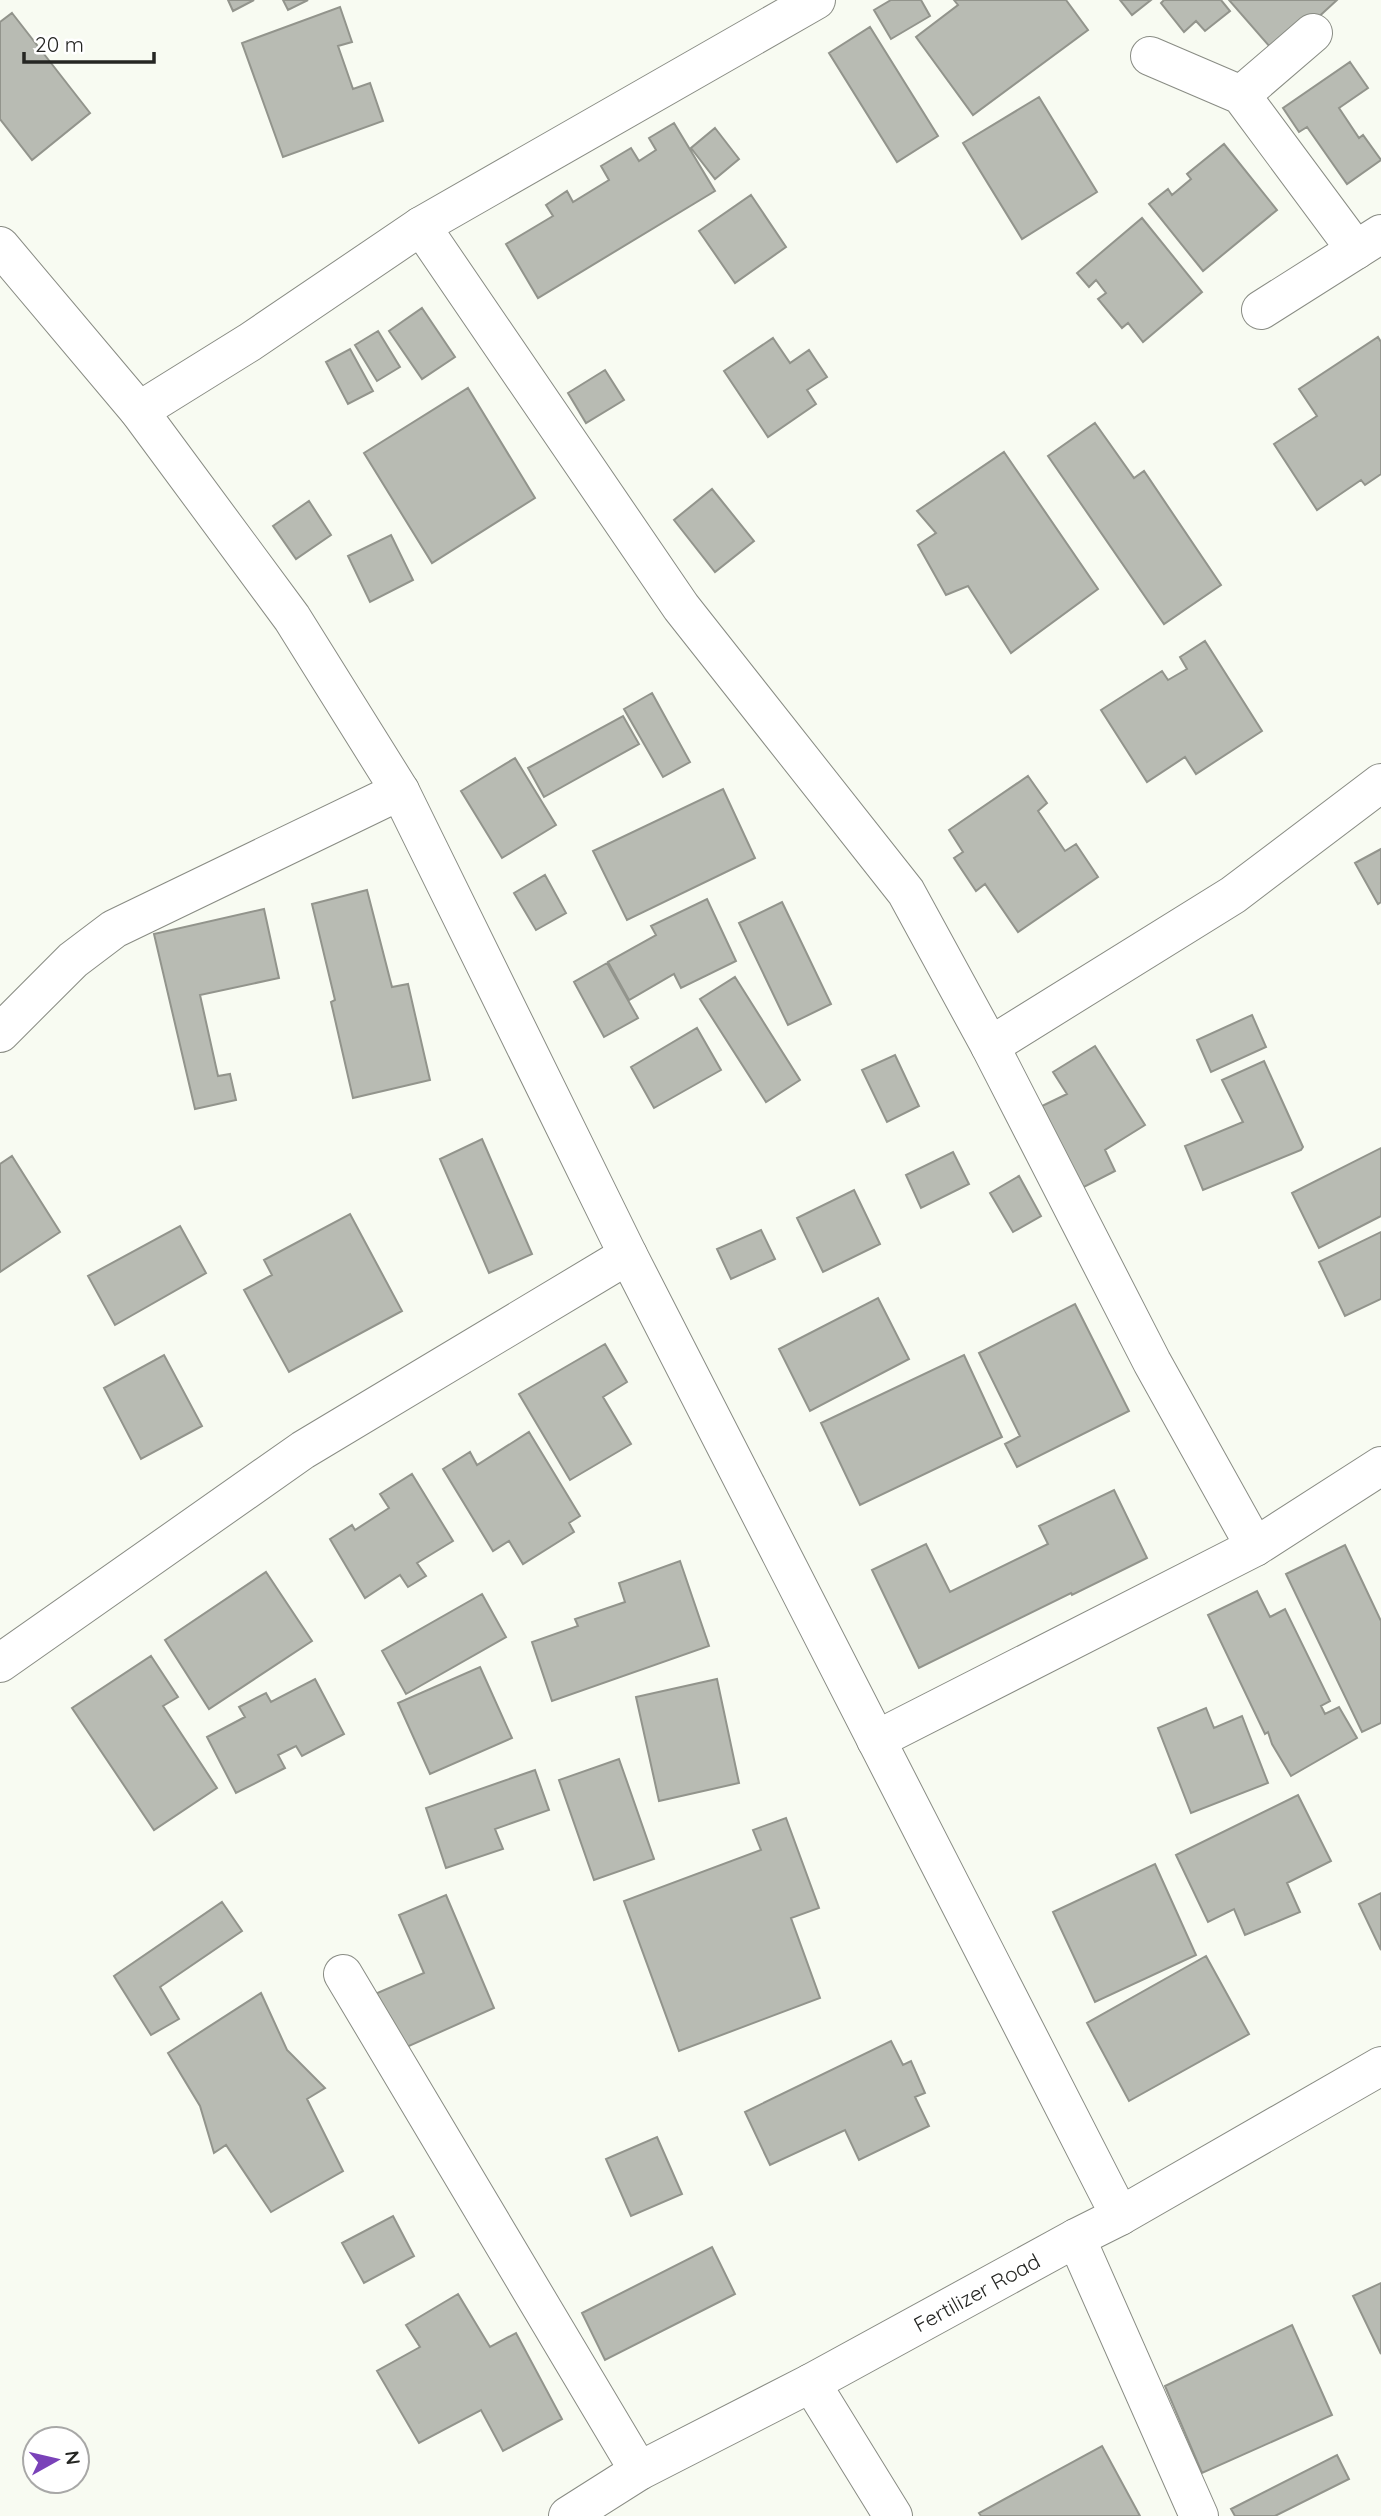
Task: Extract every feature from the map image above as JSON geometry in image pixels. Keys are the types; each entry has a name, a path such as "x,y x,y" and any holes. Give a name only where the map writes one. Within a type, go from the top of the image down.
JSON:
{"street":[{"path":"139,411 250,342 421,226 816,0"},
{"path":"1241,94 1313,33"},
{"path":"1150,55 1241,94 1369,242 1261,310"},
{"path":"421,226 681,607 906,892 990,1046 1152,1363 1255,1547"},
{"path":"0,246 139,411 292,618 400,791 628,1255 1120,2216"},
{"path":"990,1046 1233,895 1381,783"},
{"path":"0,1033 74,960 114,929 400,791"},
{"path":"0,1663 303,1450 628,1255"},
{"path":"876,1740 1255,1547 1381,1466"},
{"path":"343,1974 639,2471"},
{"name":"Fertilizer Road","path":"568,2516 639,2471 811,2383 1120,2216 1381,2066"},
{"path":"1076,2238 1199,2516"},
{"path":"811,2383 893,2516"}],"building":[{"path":"228,0 254,0 233,11"},
{"path":"283,0 308,0 288,10"},
{"path":"891,0 921,0 930,16 891,39 874,10"},
{"path":"954,0 1066,0 1088,30 973,115 916,37 958,5"},
{"path":"1120,0 1151,0 1132,15"},
{"path":"1164,0 1221,0 1230,11 1205,31 1196,21 1184,32 1161,3"},
{"path":"1229,0 1337,0 1277,55"},
{"path":"340,7 352,42 338,46 353,89 370,83 383,121 283,157 242,43"},
{"path":"12,13 90,113 32,160 0,119 0,22"},
{"path":"870,27 938,136 897,162 829,53"},
{"path":"1350,62 1368,88 1339,108 1359,138 1363,135 1381,160 1347,184 1307,127 1299,132 1283,108"},
{"path":"1039,97 1097,192 1022,239 963,143"},
{"path":"674,123 715,191 538,298 506,244 553,216 546,205 567,191 573,202 609,180 601,166 631,148 639,161 656,150 649,138"},
{"path":"715,128 739,159 715,179 691,148"},
{"path":"1224,144 1277,210 1203,271 1149,204 1168,189 1172,195 1191,179 1187,174"},
{"path":"751,195 786,247 735,283 699,231"},
{"path":"1142,218 1202,292 1143,342 1128,323 1122,328 1098,299 1106,293 1096,280 1089,287 1077,273"},
{"path":"422,308 455,357 422,379 389,331"},
{"path":"378,331 400,367 377,381 355,345"},
{"path":"1378,337 1381,342 1381,474 1365,485 1361,480 1317,510 1274,444 1317,416 1299,389"},
{"path":"773,338 790,363 809,350 827,377 807,390 816,404 768,437 724,371"},
{"path":"350,349 373,391 348,404 326,362"},
{"path":"605,370 624,400 586,423 568,393"},
{"path":"468,388 535,498 432,563 364,453"},
{"path":"1095,423 1134,478 1144,471 1221,585 1164,624 1048,456"},
{"path":"1004,452 1098,589 1011,653 968,586 946,595 918,545 936,533 917,511"},
{"path":"712,489 754,541 715,572 674,520"},
{"path":"309,501 331,535 296,559 273,526"},
{"path":"391,535 413,580 370,602 348,556"},
{"path":"1205,641 1262,731 1196,774 1185,757 1147,782 1101,710 1162,671 1168,680 1187,669 1180,657"},
{"path":"652,693 690,762 663,777 624,709"},
{"path":"623,716 639,744 544,797 528,768"},
{"path":"515,758 556,825 502,858 461,791"},
{"path":"1028,776 1047,803 1038,811 1065,851 1076,844 1098,877 1018,932 985,884 976,891 954,858 963,852 949,830"},
{"path":"723,789 755,858 627,920 593,851"},
{"path":"1381,849 1381,902 1378,904 1355,863"},
{"path":"545,875 566,913 536,930 514,893"},
{"path":"367,890 392,987 408,984 430,1080 353,1098 331,1002 335,1000 312,904"},
{"path":"707,899 736,961 681,988 674,974 629,1000 608,962 656,935 651,926"},
{"path":"782,902 831,1004 788,1025 739,923"},
{"path":"264,909 279,978 200,995 218,1076 230,1074 236,1100 195,1109 154,934"},
{"path":"607,963 638,1018 604,1037 574,982"},
{"path":"735,977 800,1080 766,1102 700,999"},
{"path":"1252,1015 1266,1047 1211,1072 1197,1040"},
{"path":"697,1028 721,1070 654,1108 631,1067"},
{"path":"1095,1046 1145,1125 1105,1150 1115,1171 1082,1188 1042,1106 1067,1094 1053,1072"},
{"path":"895,1055 919,1106 887,1122 862,1070"},
{"path":"1264,1061 1303,1147 1203,1190 1185,1146 1243,1122 1222,1080"},
{"path":"482,1139 532,1254 489,1273 440,1159"},
{"path":"1381,1148 1381,1216 1319,1248 1292,1193"},
{"path":"953,1152 969,1184 921,1208 906,1175"},
{"path":"12,1156 60,1232 0,1272 0,1164"},
{"path":"1019,1176 1041,1216 1013,1232 990,1193"},
{"path":"854,1190 880,1244 823,1272 797,1218"},
{"path":"350,1214 402,1311 289,1372 244,1290 272,1275 264,1260"},
{"path":"180,1226 206,1273 115,1325 88,1276"},
{"path":"761,1230 775,1259 731,1279 717,1249"},
{"path":"1381,1232 1381,1299 1345,1316 1319,1262"},
{"path":"878,1298 909,1359 810,1411 779,1349"},
{"path":"1075,1304 1129,1411 1017,1467 1005,1444 1020,1436 979,1353"},
{"path":"605,1344 627,1382 603,1397 631,1444 570,1480 519,1394"},
{"path":"164,1355 202,1426 141,1459 104,1388"},
{"path":"964,1355 1002,1437 860,1505 821,1423"},
{"path":"529,1432 580,1516 569,1523 574,1532 523,1564 509,1541 493,1551 443,1469 470,1452 477,1465"},
{"path":"412,1474 453,1541 417,1563 426,1576 408,1587 400,1575 365,1598 330,1539 352,1525 355,1530 389,1508 380,1494"},
{"path":"1114,1490 1147,1558 919,1668 872,1570 926,1544 950,1592 1048,1544 1039,1526"},
{"path":"1345,1545 1381,1621 1381,1723 1362,1732 1286,1574"},
{"path":"680,1561 709,1646 552,1701 532,1642 578,1626 575,1619 625,1602 619,1583"},
{"path":"266,1572 312,1641 209,1709 165,1640"},
{"path":"1257,1591 1270,1617 1285,1609 1330,1701 1321,1706 1325,1714 1339,1707 1357,1738 1291,1776 1268,1732 1265,1734 1208,1615"},
{"path":"482,1594 506,1637 406,1694 382,1651"},
{"path":"151,1656 178,1697 163,1706 217,1788 154,1830 72,1708"},
{"path":"480,1667 512,1738 430,1774 398,1703"},
{"path":"315,1679 344,1734 302,1756 296,1746 278,1755 285,1768 236,1793 207,1737 245,1717 239,1707 266,1693 271,1702"},
{"path":"717,1679 739,1783 659,1801 636,1697"},
{"path":"1206,1708 1214,1728 1242,1716 1268,1783 1191,1813 1158,1728"},
{"path":"619,1759 654,1859 594,1880 559,1780"},
{"path":"535,1770 549,1810 495,1829 503,1849 446,1868 426,1808"},
{"path":"1298,1795 1331,1861 1287,1883 1300,1912 1245,1935 1234,1909 1208,1922 1176,1855"},
{"path":"786,1818 819,1908 791,1918 820,1998 679,2051 624,1901 761,1850 753,1830"},
{"path":"1155,1864 1196,1955 1095,2002 1053,1912"},
{"path":"1381,1893 1381,1950 1359,1904"},
{"path":"446,1895 494,2008 400,2050 375,1994 424,1973 399,1915"},
{"path":"222,1902 242,1931 160,1987 179,2019 151,2035 114,1976"},
{"path":"1206,1956 1249,2034 1129,2101 1087,2023"},
{"path":"261,1993 287,2050 325,2088 307,2099 343,2171 271,2212 226,2145 214,2153 200,2106 168,2053"},
{"path":"891,2041 903,2065 911,2061 925,2093 915,2097 929,2126 859,2160 845,2130 770,2165 745,2112"},
{"path":"657,2137 682,2194 631,2216 606,2159"},
{"path":"393,2216 414,2256 364,2283 342,2243"},
{"path":"712,2247 735,2294 605,2360 582,2313"},
{"path":"1381,2283 1381,2354 1353,2296"},
{"path":"458,2294 490,2347 516,2333 562,2419 503,2451 481,2410 419,2443 377,2371 420,2347 406,2325"},
{"path":"1292,2325 1332,2415 1202,2473 1165,2386"},
{"path":"1102,2446 1140,2516 981,2516 979,2513"},
{"path":"1337,2455 1349,2479 1275,2516 1235,2516 1231,2509"}]}
